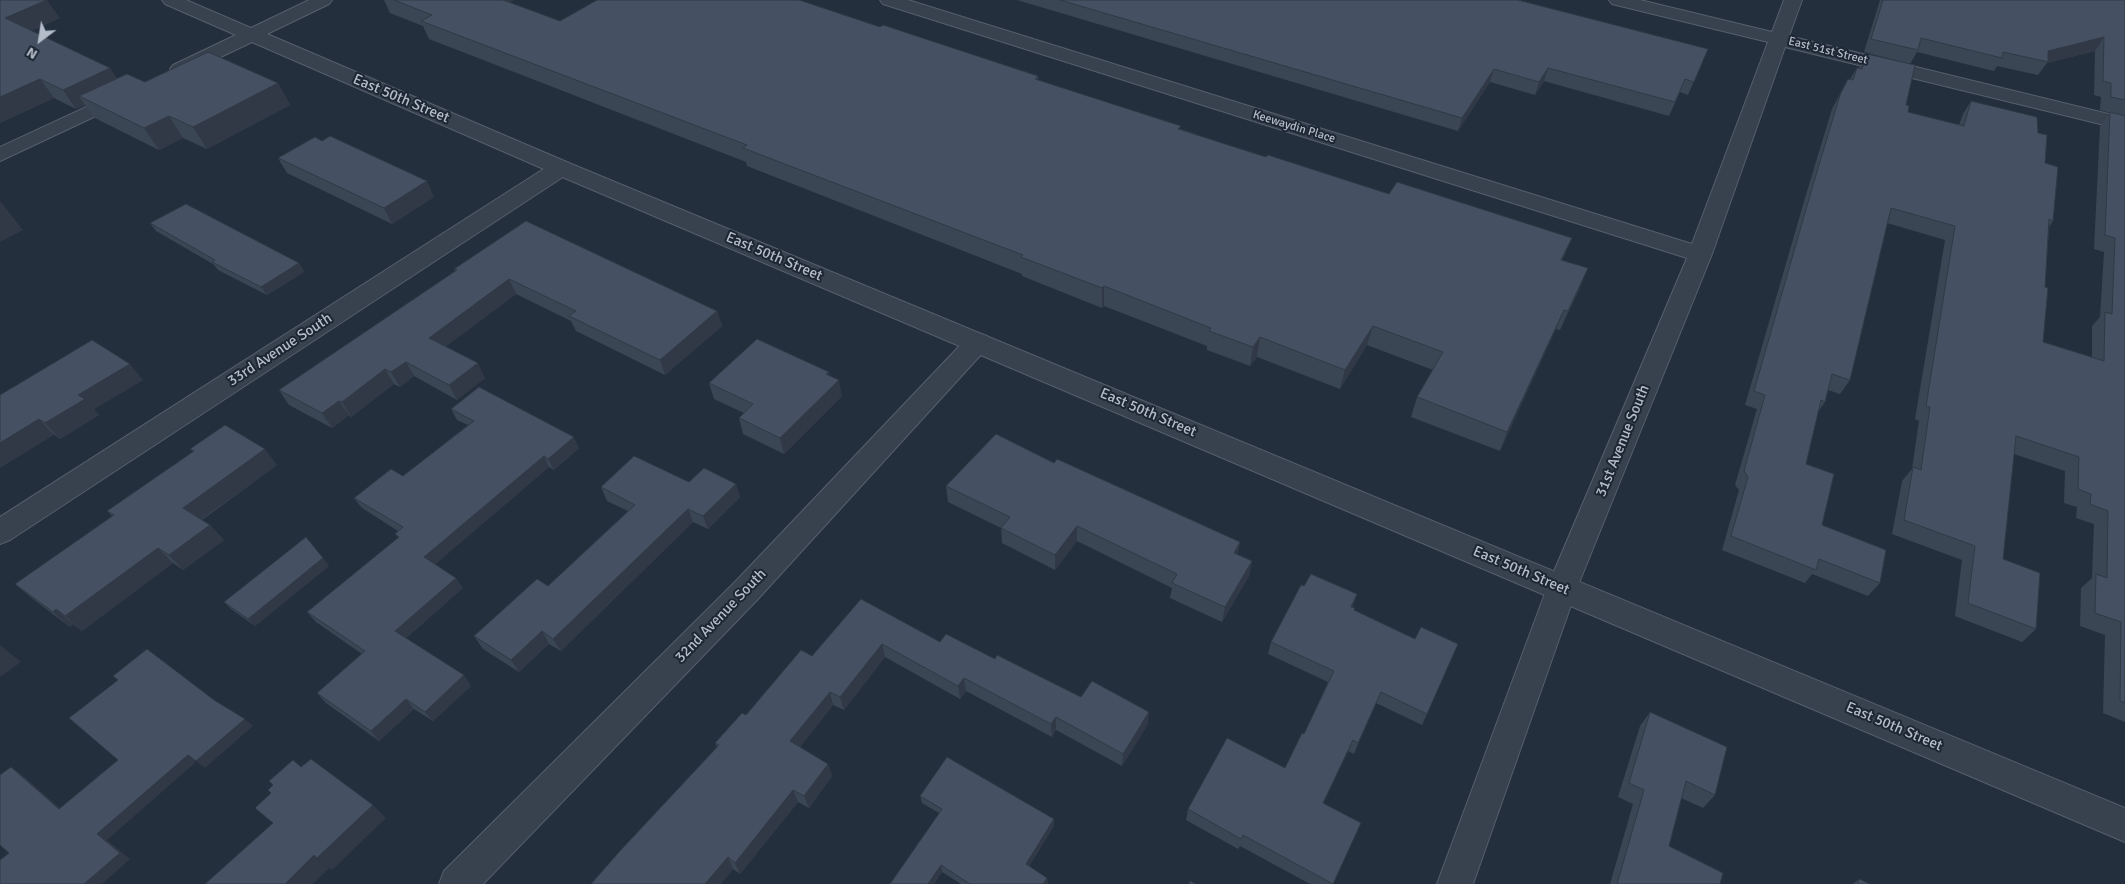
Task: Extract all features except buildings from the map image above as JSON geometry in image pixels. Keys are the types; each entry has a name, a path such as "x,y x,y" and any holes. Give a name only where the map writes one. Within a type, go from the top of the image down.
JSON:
{"street":[{"name":"East 50th Street","path":"171,0 561,168 2125,825"},
{"path":"163,77 323,0"},
{"name":"Keewaydin Place","path":"889,0 1700,254"},
{"name":"East 51st Street","path":"1618,0 2125,124"},
{"name":"31st Avenue South","path":"1455,884 1562,588 1700,254 1793,0"},
{"path":"0,155 138,89"},
{"name":"33rd Avenue South","path":"0,532 561,168"},
{"name":"32nd Avenue South","path":"457,884 746,591 978,342"}]}
